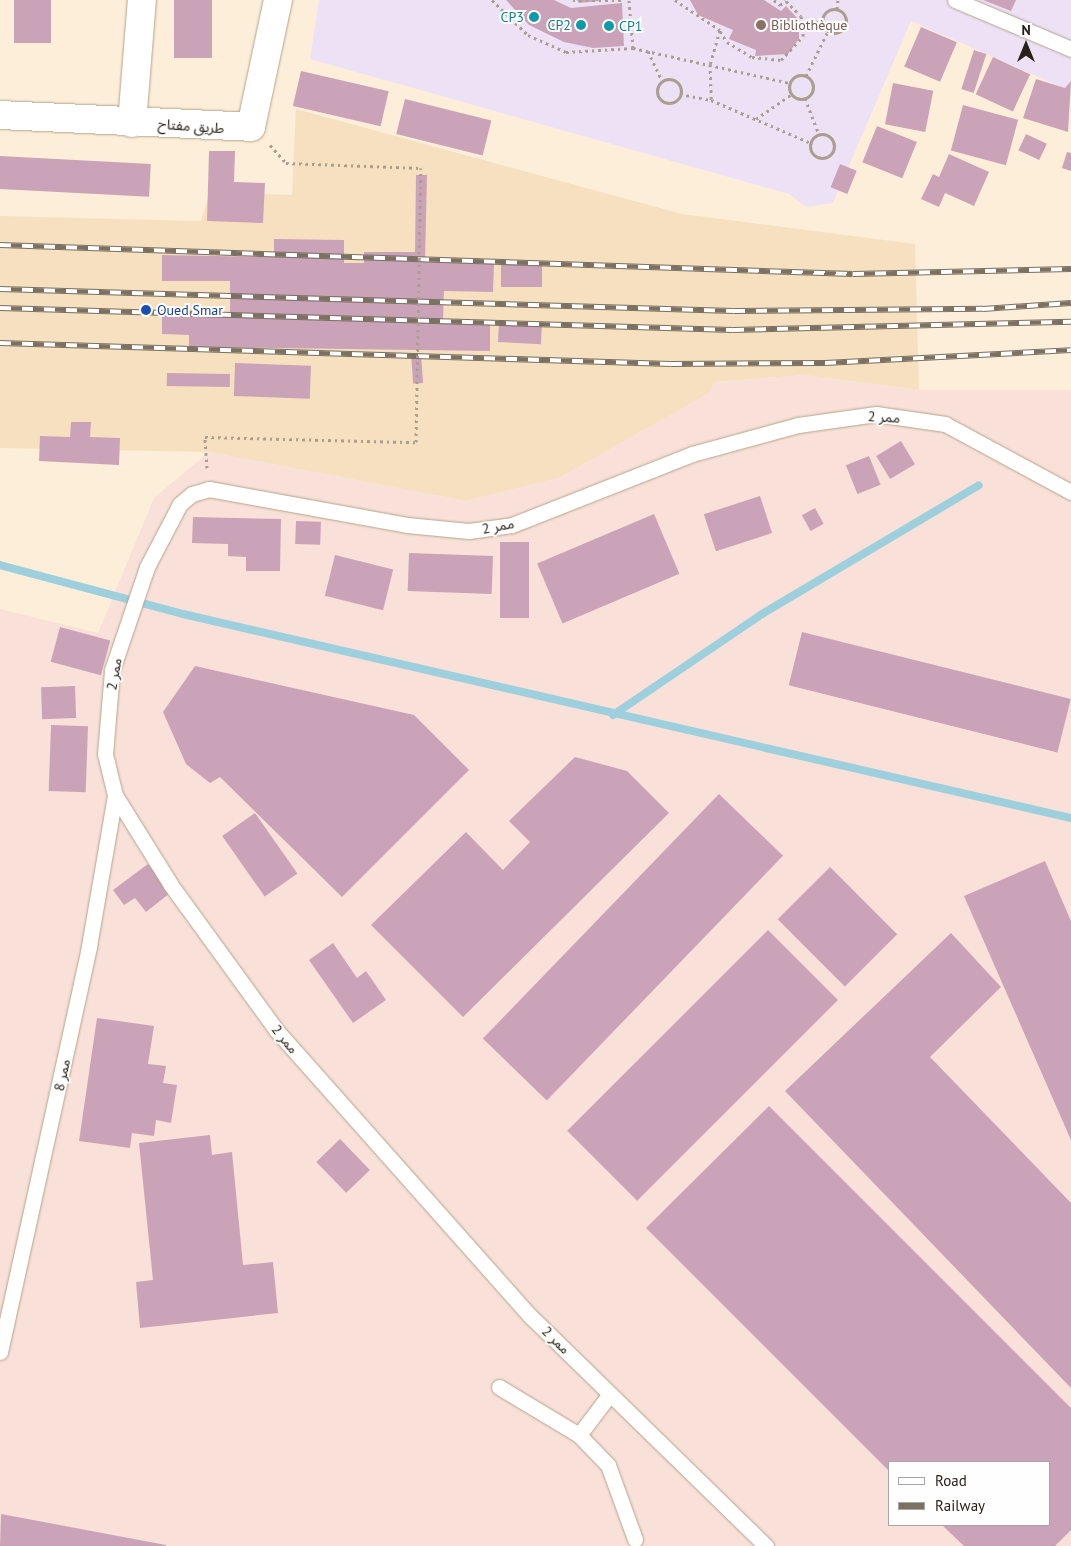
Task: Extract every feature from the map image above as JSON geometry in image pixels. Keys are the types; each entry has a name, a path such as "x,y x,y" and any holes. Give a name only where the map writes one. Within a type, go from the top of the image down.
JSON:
{"street":[{"path":"132,122 142,0"},
{"name":"طريق مفتاح","path":"0,116 251,127 256,121 278,0"}],"lane":[{"path":"955,0 1071,49"},
{"name":"ممر 2","path":"766,1546 530,1316 277,1031 171,884 115,795 106,754 112,670 147,567 180,504 192,494 209,489 407,525 469,531 512,526 692,454 798,424 876,414 945,424 1071,492"},
{"name":"ممر 8","path":"0,1352 89,946 115,795"},
{"path":"499,1387 580,1435 608,1465 635,1539"},
{"path":"580,1435 610,1394"}],"path":[{"path":"492,0 528,35 566,52 633,48 790,83"},
{"path":"573,0 623,0"},
{"path":"629,0 633,48"},
{"path":"675,0 720,30 727,42 766,61 782,60 792,53 803,36 801,16 786,1 780,4 774,0"},
{"path":"828,31 838,32 846,24 837,10 838,0"},
{"path":"803,26 822,20 828,11 837,10"},
{"path":"822,20 828,31"},
{"path":"711,100 710,64 720,30"},
{"path":"806,76 828,31"},
{"path":"648,51 662,81"},
{"path":"790,83 798,76 806,76"},
{"path":"805,98 813,89 806,76"},
{"path":"662,81 657,91 662,100 672,102 680,94"},
{"path":"662,81 677,82 680,94"},
{"path":"790,83 792,94"},
{"path":"680,94 711,100 811,142"},
{"path":"792,94 805,98"},
{"path":"756,119 792,94"},
{"path":"805,98 819,135 833,141 830,156 815,156 811,142"},
{"path":"811,142 819,135"},
{"path":"209,489 205,437 416,442 421,168 286,163 263,137"}],"shaded area":[{"path":"319,0 1071,0 1071,91 911,21 833,203 806,207 789,194 310,59"},
{"path":"296,109 682,214 915,244 919,390 805,375 714,382 711,392 559,478 466,501 209,452 0,448 0,216 201,221 210,192 292,195"},
{"path":"805,375 919,390 1071,390 1071,1546 0,1546 0,609 98,633 154,498 209,452 466,501 559,478 711,392 714,382"}],"building":[{"path":"14,0 51,0 51,43 14,43"},
{"path":"174,0 212,0 212,58 174,58"},
{"path":"506,0 554,0 571,8 622,3 624,46 593,48 564,42 529,25"},
{"path":"577,0 599,0 599,1 579,3"},
{"name":"Bibliothèque","path":"690,0 764,0 781,11 786,6 799,20 799,39 788,54 755,56 756,50 729,39 733,30 698,15"},
{"path":"983,0 1016,0 1011,11"},
{"path":"921,27 957,42 940,82 904,67"},
{"path":"974,50 986,54 974,93 961,89"},
{"path":"993,57 1030,74 1013,111 976,94"},
{"path":"301,71 389,91 381,126 293,106"},
{"path":"1036,79 1065,88 1071,81 1068,132 1023,118"},
{"path":"893,83 933,91 925,132 885,124"},
{"path":"405,99 491,121 483,155 396,134"},
{"path":"963,105 1018,120 1006,165 951,150"},
{"path":"877,126 917,142 902,178 862,162"},
{"path":"1026,134 1047,144 1039,160 1018,150"},
{"path":"209,151 235,151 234,182 265,183 263,223 207,221"},
{"path":"1067,152 1071,153 1071,171 1062,168"},
{"path":"949,154 989,172 974,206 945,193 939,207 921,199 933,174 939,177"},
{"path":"0,156 151,164 149,197 0,189"},
{"path":"840,164 857,171 847,194 831,187"},
{"path":"416,175 427,175 425,262 494,263 493,292 444,291 443,321 490,322 490,351 189,347 189,335 162,334 162,313 230,314 230,281 162,281 162,255 274,257 274,239 344,240 344,263 364,263 364,252 415,252"},
{"path":"501,264 542,264 542,287 501,287"},
{"path":"499,322 542,324 541,344 498,342"},
{"path":"421,353 423,383 413,384 411,354"},
{"path":"235,363 311,366 310,399 234,396"},
{"path":"167,373 230,374 230,387 167,386"},
{"path":"71,422 91,422 90,437 120,438 119,465 39,461 40,436 70,437"},
{"path":"901,441 915,464 890,479 876,456"},
{"path":"869,456 881,485 857,494 846,465"},
{"path":"760,496 772,533 716,551 704,514"},
{"path":"815,508 824,524 811,531 802,515"},
{"path":"654,514 679,574 562,623 537,564"},
{"path":"193,517 281,519 280,571 246,571 246,557 228,556 228,544 192,543"},
{"path":"296,521 321,522 320,545 295,544"},
{"path":"500,542 529,542 529,618 500,618"},
{"path":"409,553 493,556 492,594 408,591"},
{"path":"335,555 393,570 383,610 325,596"},
{"path":"60,627 110,640 101,675 51,662"},
{"path":"802,632 1071,699 1057,752 789,685"},
{"path":"195,666 414,715 469,770 342,897 220,777 210,783 186,764 163,712"},
{"path":"75,686 76,718 42,719 41,687"},
{"path":"51,725 88,726 86,792 49,791"},
{"path":"575,757 627,771 669,813 463,1017 371,925 466,832 503,870 530,842 509,821"},
{"path":"719,794 783,856 547,1100 483,1039"},
{"path":"255,813 297,874 265,897 222,836"},
{"path":"1045,861 1071,921 1071,1140 964,896"},
{"path":"148,864 170,893 146,912 135,898 124,905 113,890"},
{"path":"830,867 897,934 845,987 778,919"},
{"path":"768,930 838,1000 637,1201 567,1131"},
{"path":"951,933 1001,987 930,1057 1071,1203 1071,1388 785,1091"},
{"path":"333,943 357,978 366,971 386,1000 353,1023 309,960"},
{"path":"97,1018 154,1026 148,1064 166,1066 163,1083 177,1085 171,1123 156,1120 154,1136 132,1133 130,1148 79,1141"},
{"path":"769,1106 1071,1408 1071,1530 1055,1546 964,1546 943,1526 1051,1526 1051,1461 888,1461 888,1470 646,1228"},
{"path":"210,1135 212,1155 232,1152 243,1265 273,1262 278,1313 140,1328 136,1282 153,1280 139,1143"},
{"path":"340,1139 370,1170 346,1193 316,1162"},
{"path":"1,1514 166,1545 166,1546 0,1546"}],"waterway":[{"path":"613,715 762,614 979,485"},
{"path":"0,565 183,614 1071,818"}],"railway":[{"path":"0,245 853,274 1071,269"},
{"path":"0,289 734,311 983,309 1071,303"},
{"path":"0,308 733,330 1071,322"},
{"path":"0,343 671,364 825,363 1071,350"}],"place":[{"name":"CP3","path":"534,17"},
{"name":"CP2","path":"581,25"},
{"name":"Bibliothèque","path":"761,25"},
{"name":"CP1","path":"609,26"},
{"name":"Oued Smar","path":"146,310"}]}
